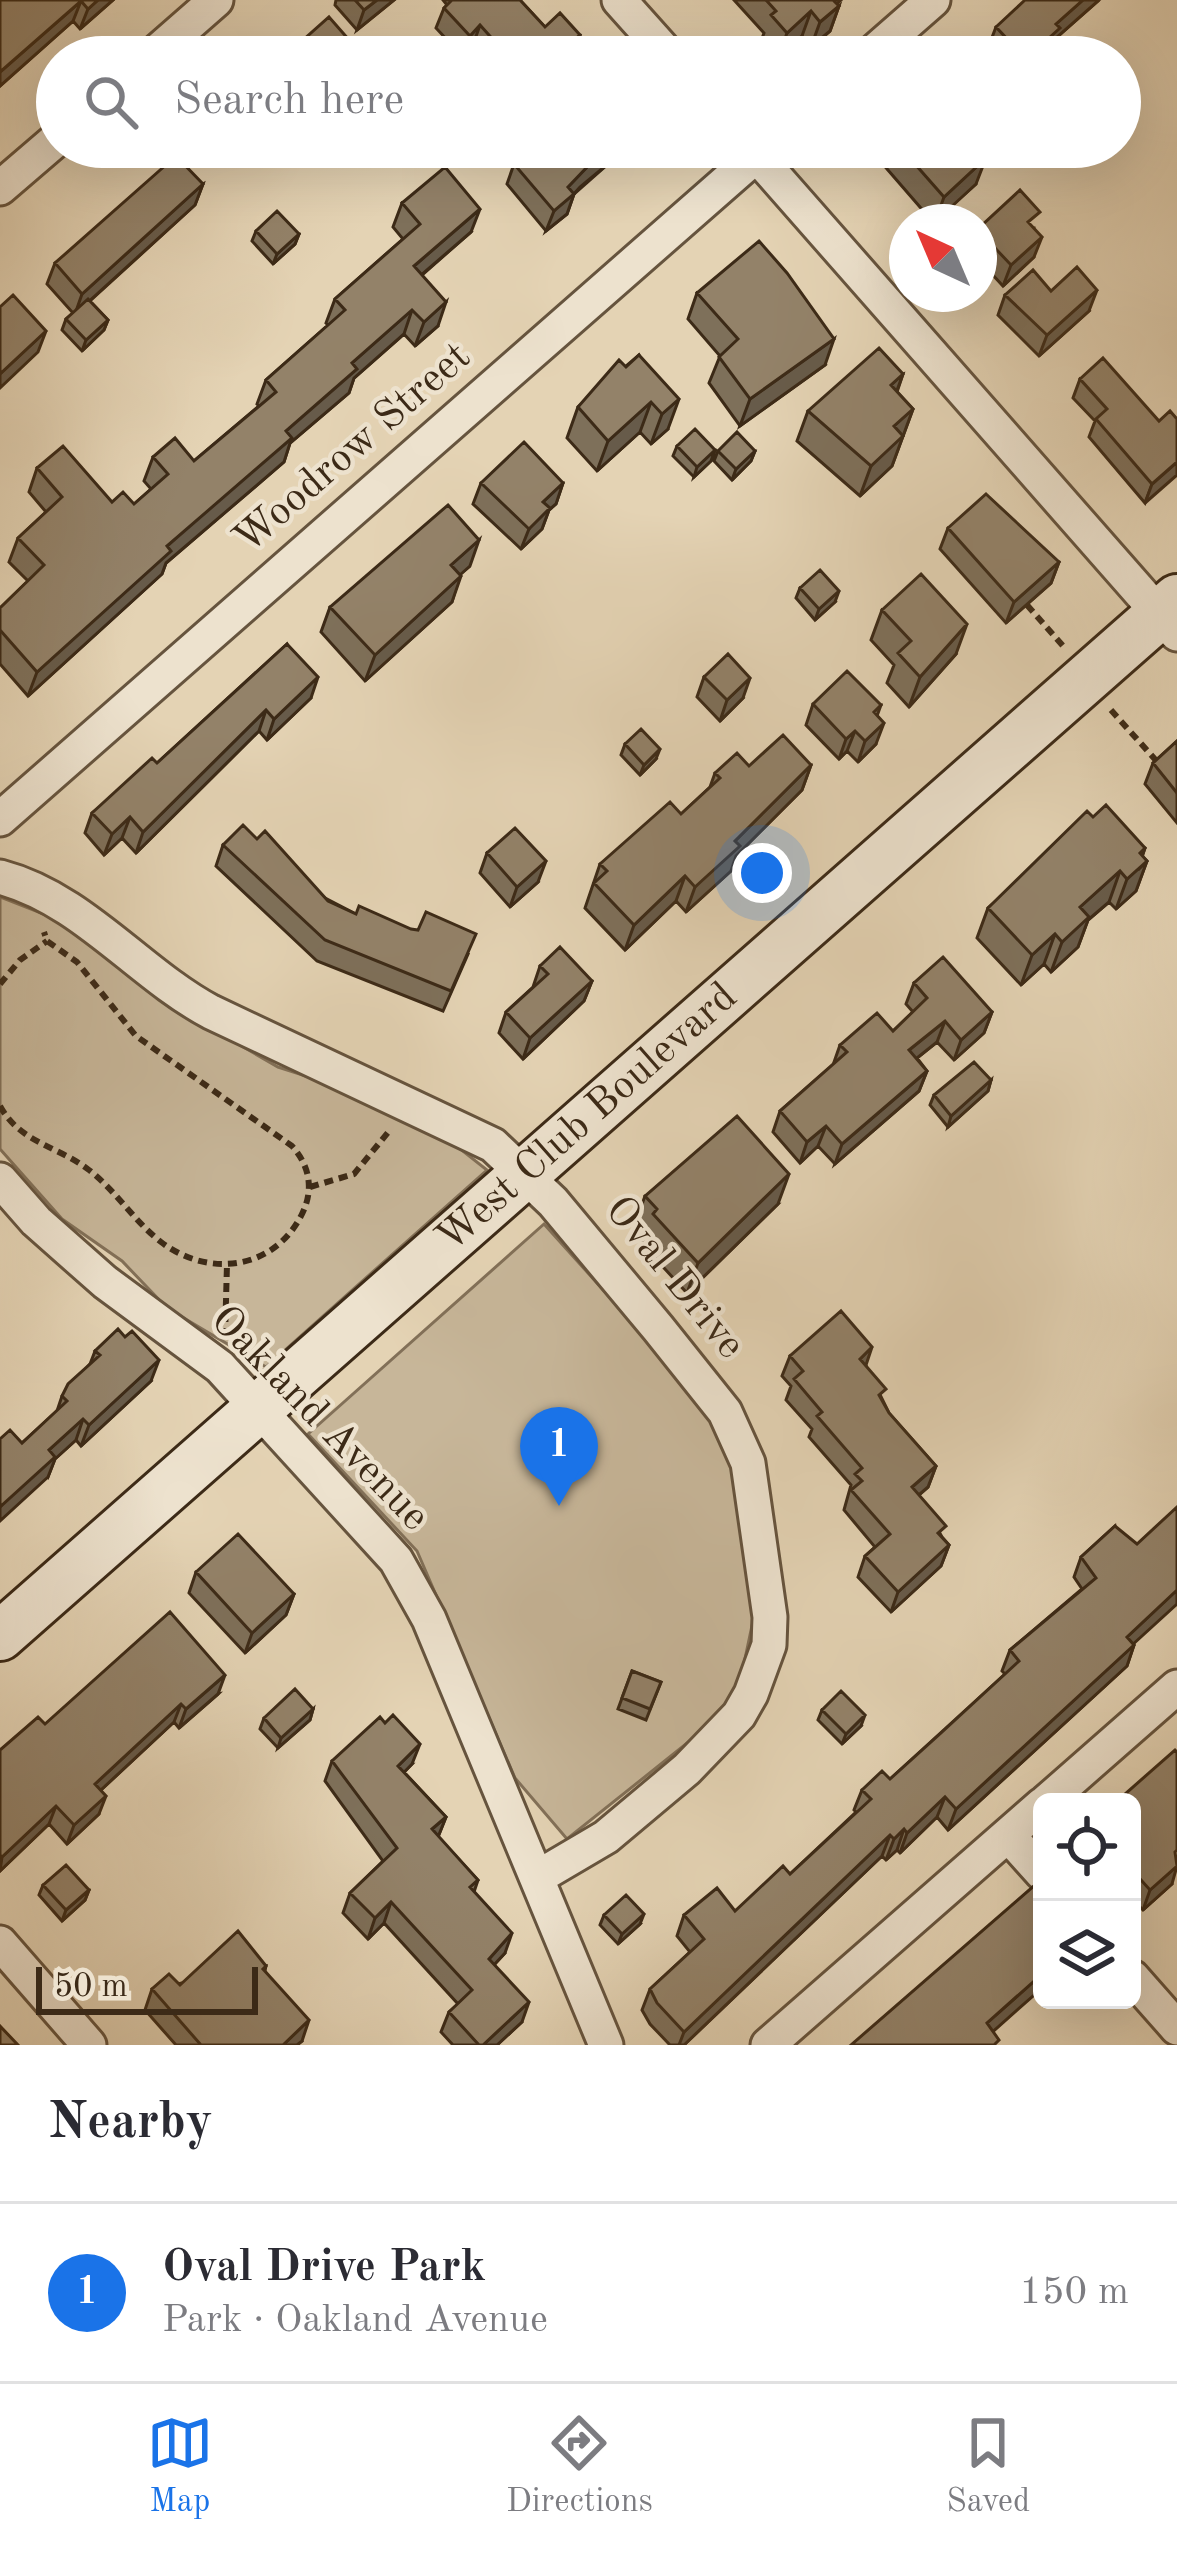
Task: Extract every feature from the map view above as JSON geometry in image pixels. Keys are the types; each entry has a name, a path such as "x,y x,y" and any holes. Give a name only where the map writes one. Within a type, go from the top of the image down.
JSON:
{"street":[{"path":"175,36 216,0"},
{"path":"619,0 651,36"},
{"path":"892,36 933,0"},
{"path":"0,188 36,157"},
{"name":"Woodrow Street","path":"0,819 737,168"},
{"path":"773,168 1171,616"},
{"name":"West Club Boulevard","path":"0,1636 1171,616"},
{"name":"Oval Drive","path":"0,877 52,899 90,923 173,992 482,1135 525,1174 725,1412 748,1463 770,1617 760,1672 725,1731 606,1838 538,1877"},
{"name":"Oakland Avenue","path":"0,1180 70,1252 220,1367 396,1560 429,1619 606,2045"},
{"path":"1057,1793 1177,1688"},
{"path":"768,2045 1033,1813"},
{"path":"1008,1835 1033,1864"},
{"path":"0,1943 89,2045"},
{"path":"1141,1987 1177,2028"}],"path":[{"path":"1027,604 1064,646"},
{"path":"1111,710 1163,767"},
{"path":"0,984 34,947 47,941 57,946 77,962 136,1036 292,1146 310,1187 304,1210 282,1246 257,1260 227,1264 187,1256 160,1241 91,1171 28,1138 0,1106"},
{"path":"310,1187 354,1174 392,1126"},
{"path":"227,1264 227,1328"}],"shaded area":[{"path":"0,897 82,929 167,1003 278,1067 334,1085 449,1140 487,1170 266,1367 167,1308 122,1261 62,1219 0,1149"},
{"path":"544,1224 729,1430 757,1602 739,1687 706,1728 567,1839 515,1778 417,1551 308,1434"}],"building":[{"path":"0,0 98,0 88,9 81,1 0,72"},
{"path":"355,0 377,0 364,10"},
{"path":"452,0 520,0 545,27 560,13 580,35 490,36 480,25 470,36 444,8"},
{"path":"766,0 833,0 839,6 820,22 811,11 787,33 771,15 776,11"},
{"path":"1025,0 1083,0 1056,24 1060,28 1051,36 1004,36 996,27"},
{"path":"329,17 346,36 308,36"},
{"path":"162,168 188,168 203,184 82,294 55,263"},
{"path":"446,168 480,209 414,266 446,302 424,322 412,310 352,363 357,369 286,431 292,438 167,546 171,551 37,672 0,630 0,608 44,565 18,538 62,497 37,468 63,446 112,502 123,492 134,504 168,474 153,457 175,438 194,461 276,392 266,380 345,310 335,299 420,224 402,203"},
{"path":"517,168 586,168 568,187 574,194 554,211"},
{"path":"918,168 975,168 944,197"},
{"path":"1020,190 1040,212 1028,222 1042,237 1011,265 997,250 997,211"},
{"path":"277,211 299,234 277,254 256,231"},
{"path":"759,241 834,339 750,399 719,357 738,339 697,293"},
{"path":"1077,267 1097,290 1047,335 1005,295 1033,270 1051,291"},
{"path":"13,295 46,331 0,374 0,307"},
{"path":"88,299 108,320 86,340 66,319"},
{"path":"879,348 903,374 891,385 913,409 894,426 903,436 871,466 808,411"},
{"path":"639,355 679,399 662,414 651,402 608,441 578,407 619,360 626,367"},
{"path":"1103,358 1159,421 1170,411 1177,419 1177,462 1152,484 1096,419 1107,409 1080,379"},
{"path":"695,429 715,450 697,467 677,446"},
{"path":"737,432 755,451 736,469 718,451"},
{"path":"524,442 563,483 543,502 550,508 529,529 481,483"},
{"path":"986,494 1059,562 1014,602 948,528"},
{"path":"448,505 479,540 451,565 461,576 375,655 330,607"},
{"path":"820,570 839,591 819,609 800,588"},
{"path":"921,574 967,624 920,677 898,653 911,641 882,610"},
{"path":"287,644 318,677 274,719 266,710 143,832 130,817 112,834 92,813 152,758 157,763"},
{"path":"728,654 750,678 727,700 704,677"},
{"path":"847,671 881,705 874,712 884,723 865,741 855,731 846,739 813,704"},
{"path":"641,729 660,749 644,765 625,744"},
{"path":"783,735 811,765 735,841 740,846 695,887 685,876 634,925 594,883 607,871 600,864 670,802 681,814 720,778 715,773 737,753 749,766"},
{"path":"1177,741 1177,793 1153,763"},
{"path":"1106,805 1145,848 1140,853 1147,861 1127,879 1120,871 1080,907 1089,917 1062,942 1055,934 1032,955 988,908 1087,811 1093,817"},
{"path":"243,825 257,839 265,831 328,901 356,914 359,906 418,930 426,912 476,934 451,991 325,940 223,845"},
{"path":"515,828 546,861 517,887 487,853"},
{"path":"560,947 592,981 530,1038 506,1012 548,974 540,966"},
{"path":"943,957 992,1012 961,1040 945,1021 909,1050 927,1071 842,1144 826,1126 807,1142 780,1111 847,1052 840,1045 877,1013 893,1031 927,998 914,983"},
{"path":"974,1062 991,1080 951,1116 934,1095"},
{"path":"737,1116 789,1174 698,1263 653,1214 657,1209 645,1196"},
{"path":"841,1311 872,1347 860,1359 886,1389 879,1395 889,1413 936,1466 912,1487 946,1526 938,1533 949,1545 898,1592 865,1556 890,1534 851,1490 862,1481 855,1474 862,1468 817,1416 822,1412 794,1379 803,1371 790,1356"},
{"path":"118,1329 125,1337 132,1331 159,1360 89,1425 83,1419 49,1450 55,1457 0,1507 0,1439 10,1430 22,1443 67,1401 62,1396 68,1384 100,1355 95,1351"},
{"path":"1177,1507 1177,1590 1127,1637 1134,1645 956,1809 945,1797 907,1833 904,1829 894,1839 890,1835 684,2032 650,1989 704,1939 684,1915 717,1888 735,1911 783,1866 790,1874 871,1799 862,1790 882,1771 890,1779 941,1733 1019,1661 1010,1650 1096,1578 1081,1557 1115,1526 1137,1544"},
{"path":"238,1534 294,1594 252,1633 196,1572"},
{"path":"170,1612 225,1675 186,1709 181,1704 95,1784 106,1796 74,1825 56,1806 2,1857 0,1750 38,1717 45,1724"},
{"path":"632,1671 661,1682 650,1709 622,1698"},
{"path":"295,1689 313,1709 281,1738 264,1718"},
{"path":"841,1691 865,1715 846,1734 822,1710"},
{"path":"393,1715 420,1744 398,1766 446,1817 432,1829 478,1880 470,1887 512,1933 489,1959 529,2002 483,2045 449,2012 472,1990 391,1902 375,1918 350,1893 397,1848 332,1761 380,1717 385,1723"},
{"path":"1177,1752 1177,1866 1150,1890 1141,1880 1141,1793 1126,1793"},
{"path":"66,1865 89,1890 66,1910 43,1885"},
{"path":"1033,1887 1033,1982 987,2023 999,2040 994,2045 851,2045"},
{"path":"626,1895 644,1914 622,1934 604,1915"},
{"path":"238,1931 266,1966 263,1969 309,2020 283,2045 201,2045 152,1989 169,1974 180,1985"},
{"path":"0,2026 18,2045 0,2045"}],"place":[{"name":"Oval Drive Park","path":"559,1506"}]}
